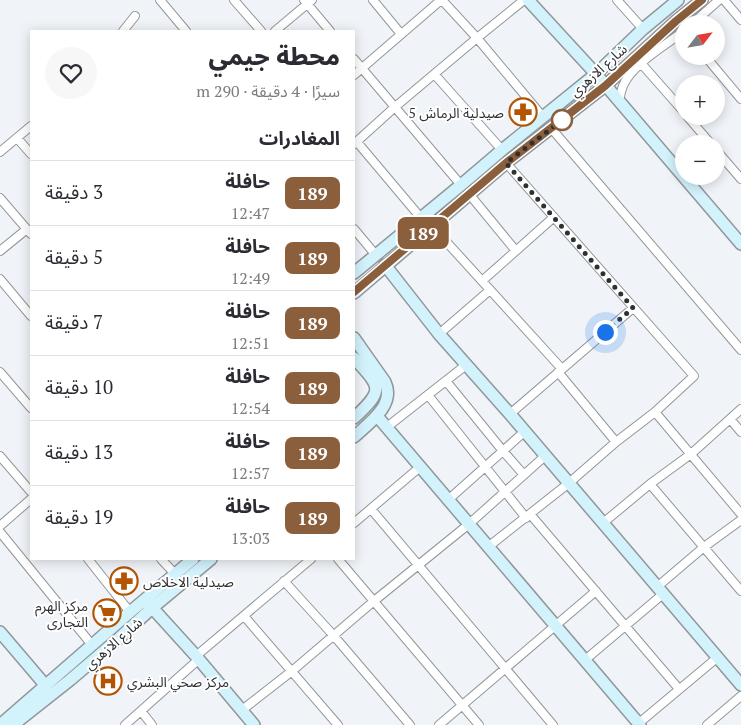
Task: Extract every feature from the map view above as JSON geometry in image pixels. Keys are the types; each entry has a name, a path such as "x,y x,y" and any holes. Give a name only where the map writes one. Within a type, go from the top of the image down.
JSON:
{"street":[{"path":"160,0 185,30"},
{"path":"234,0 260,30"},
{"path":"373,0 401,34"},
{"path":"355,74 441,0 477,38 542,118"},
{"path":"421,218 355,143 477,38 526,0 596,74 741,244"},
{"path":"617,0 643,29"},
{"name":"شارع الازهري","path":"355,272 596,74 643,29 678,0"},
{"name":"شارع الازهري","path":"683,15 702,0"},
{"path":"702,15 718,0"},
{"path":"724,0 741,20"},
{"path":"276,30 307,1 329,30"},
{"path":"124,30 135,16"},
{"name":"شارع الازهري","path":"355,291 506,163 638,60 675,22"},
{"path":"619,101 623,86 638,60 675,37"},
{"path":"355,60 461,186"},
{"path":"638,60 675,102"},
{"path":"713,65 741,99"},
{"path":"435,75 502,150"},
{"path":"695,125 703,135"},
{"path":"0,152 30,127"},
{"path":"551,128 741,350"},
{"path":"17,138 30,153"},
{"path":"725,160 741,179"},
{"path":"488,547 655,412 694,376 506,163"},
{"path":"470,195 516,251"},
{"path":"0,198 29,232 0,251"},
{"path":"482,281 554,217"},
{"path":"432,226 560,370 616,442"},
{"path":"355,230 375,254"},
{"path":"385,265 466,365 741,685"},
{"path":"0,279 30,315"},
{"path":"440,334 490,290"},
{"path":"510,414 633,308"},
{"path":"355,339 380,373 387,386 385,406 355,436"},
{"path":"355,359 376,385 376,394 355,417"},
{"path":"387,427 466,365"},
{"path":"0,372 30,407"},
{"path":"446,381 524,475"},
{"path":"428,395 505,492 596,591 679,689"},
{"path":"603,523 650,484 691,454 741,409"},
{"path":"655,412 741,514"},
{"path":"377,416 639,724 718,657"},
{"path":"730,419 741,432"},
{"path":"448,500 524,432"},
{"path":"0,456 30,491"},
{"path":"242,710 292,671 469,524 545,456"},
{"path":"355,522 420,467"},
{"path":"650,484 741,591"},
{"path":"0,526 30,500"},
{"path":"370,509 553,725"},
{"path":"585,660 625,626 704,547 741,520"},
{"path":"0,532 92,645"},
{"path":"89,560 130,612"},
{"path":"162,560 175,574"},
{"name":"شارع الازهري","path":"13,725 117,640 175,574 193,560"},
{"name":"شارع الازهري","path":"0,725 130,612 149,604 210,560"},
{"path":"125,725 244,616 310,560"},
{"path":"339,560 479,725"},
{"path":"284,581 410,725"},
{"path":"439,725 596,591"},
{"path":"149,604 254,725"},
{"path":"244,616 338,725"},
{"path":"0,632 46,686"},
{"path":"707,725 741,696"},
{"path":"140,711 152,725"}],"bus line":[{"name":"189","path":"355,291 506,163 605,86 676,21 702,0"}],"place":[{"name":"صيدلية الرماش 5","path":"523,112"},
{"name":"صيدلية الاخلاص","path":"124,581"},
{"name":"مركز الهرم التجارى","path":"107,613"},
{"name":"مركز صحي البشري","path":"108,681"}],"route":[{"path":"562,120 565,118 506,163 633,308 605,332"}]}
